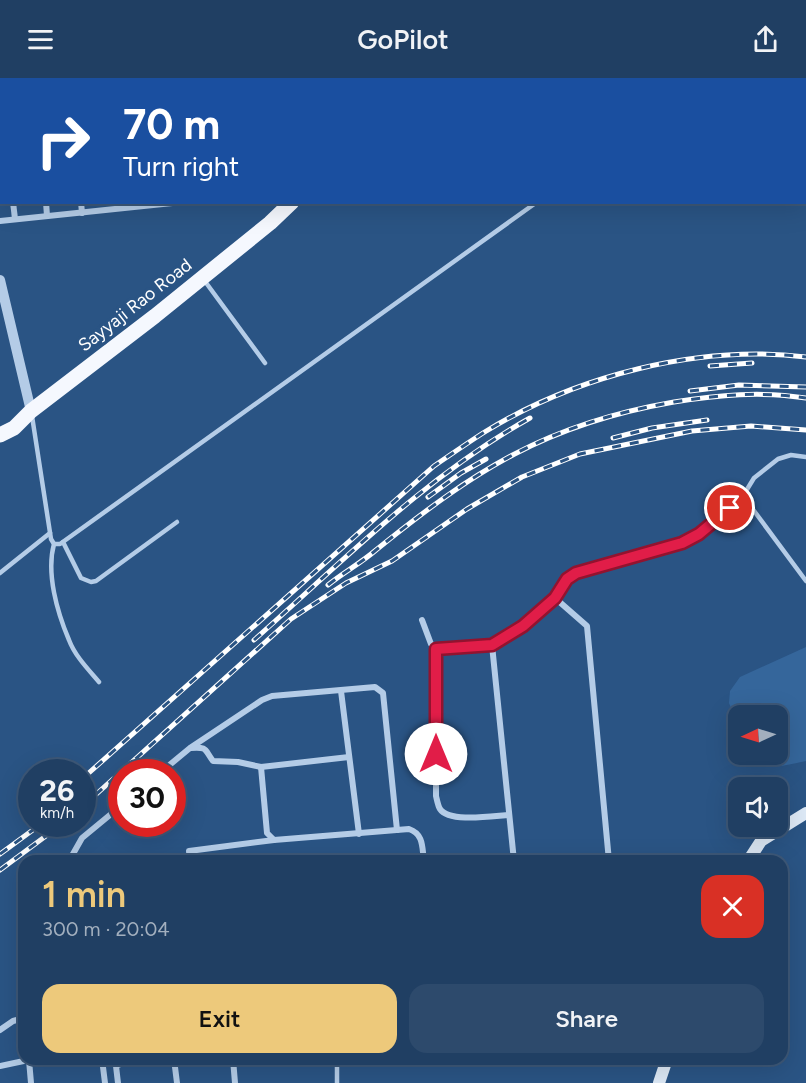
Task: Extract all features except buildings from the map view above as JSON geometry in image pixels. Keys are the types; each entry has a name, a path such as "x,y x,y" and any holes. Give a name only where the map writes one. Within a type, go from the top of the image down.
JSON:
{"main road":[{"name":"Sayyaji Rao Road","path":"0,435 14,428 31,411 202,278 290,204"},
{"path":"751,855 761,841 806,813"},
{"path":"659,1083 665,1065"}],"street":[{"path":"13,204 15,219"},
{"path":"46,204 47,216"},
{"path":"81,204 82,213"},
{"path":"0,221 82,213 112,206 158,204"},
{"path":"0,280 31,411"},
{"path":"422,620 430,644 436,649 492,645 523,626 555,598 587,626 608,855"},
{"path":"492,645 513,855"},
{"path":"436,649 436,796 439,809 457,818 509,815"},
{"path":"176,759 262,700 272,696 375,687 383,693 397,830"},
{"path":"341,691 358,834"},
{"path":"190,748 207,750 213,761 238,762 261,767 349,757"},
{"path":"261,767 267,833 274,840"},
{"path":"72,855 82,838 108,817"},
{"path":"189,855 189,851 274,840 397,830 416,831 421,837 423,855"},
{"path":"0,1030 18,1020"},
{"path":"0,1066 18,1062"},
{"path":"31,1065 31,1083"},
{"path":"103,1065 105,1083"},
{"path":"115,1065 118,1083"},
{"path":"175,1065 177,1083"},
{"path":"234,1065 235,1083"}],"lane":[{"path":"54,544 63,542 534,204"},
{"path":"202,278 265,363"},
{"path":"31,411 50,533 54,544 50,558 51,580 69,640 80,660 99,682"},
{"path":"555,598 561,585 576,573 682,543 718,519 743,496 754,478 778,459 791,455 806,457"},
{"path":"743,496 806,581"},
{"path":"63,542 81,578 91,582 96,581 177,522"},
{"path":"0,573 50,533"},
{"path":"337,1065 337,1083"}],"shaded area":[{"path":"806,647 806,761 784,766 766,765 788,765 788,705 730,705 730,691 740,677"}],"railway":[{"path":"96,767 434,466 483,433 557,395 597,380 638,369 681,360 723,355 765,354 806,357"},
{"path":"710,366 752,363"},
{"path":"690,391 739,385 806,387"},
{"path":"328,585 446,496 514,454 550,437 629,411 674,402 740,395 806,398"},
{"path":"254,640 420,493 455,466 530,418"},
{"path":"613,438 652,428 707,420"},
{"path":"96,794 291,619 346,583 392,561 467,509 522,477 580,454 692,431 751,426 806,430"},
{"path":"428,497 461,473 486,459"},
{"path":"0,854 23,837"},
{"path":"20,855 44,837"},
{"path":"0,870 18,857"}],"route":[{"path":"436,754 436,649 492,645 523,626 555,598 561,585 576,573 682,543 699,534 730,508"}]}
